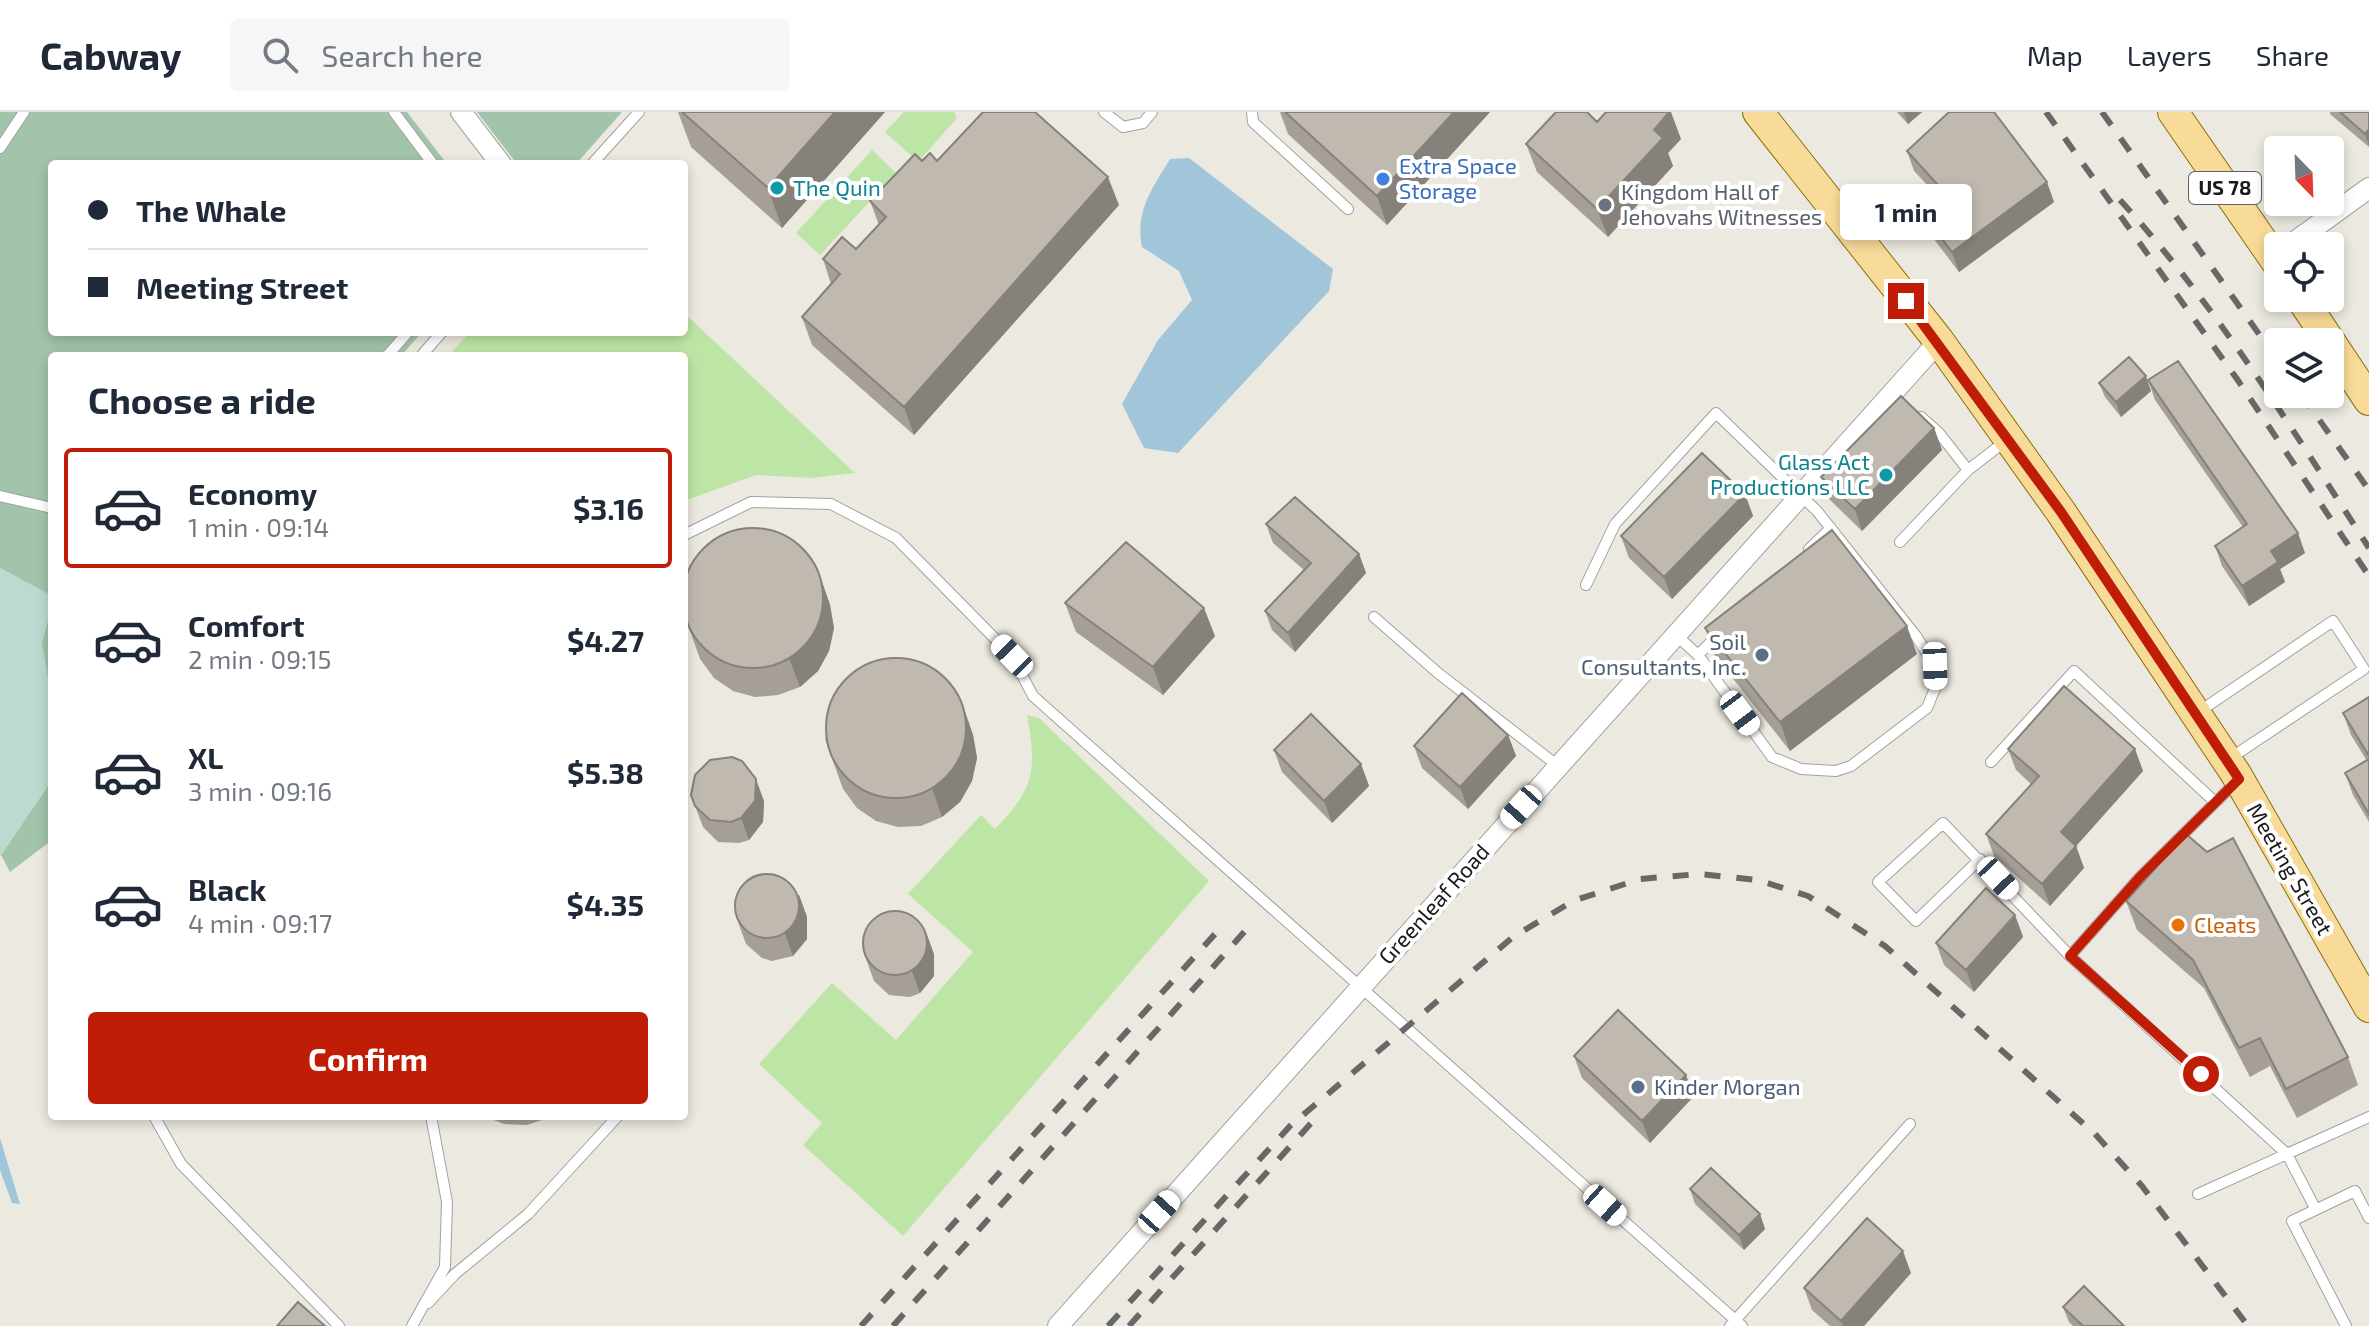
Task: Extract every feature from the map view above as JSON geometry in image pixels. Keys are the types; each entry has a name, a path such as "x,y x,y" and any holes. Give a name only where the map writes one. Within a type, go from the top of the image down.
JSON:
{"main road":[{"name":"Meeting Street","path":"1758,112 1939,341 2197,714 2233,769 2369,1007"},
{"name":"US 78","path":"2173,112 2264,234"},
{"path":"2310,312 2369,400"}],"street":[{"path":"461,112 498,160"},
{"path":"2311,232 2369,188"},
{"name":"Greenleaf Road","path":"1058,1326 1801,495 1899,397 1939,341"}],"lane":[{"path":"0,148 24,112"},
{"path":"394,112 430,160"},
{"path":"596,160 639,112"},
{"path":"1104,112 1123,127 1143,123 1152,112"},
{"path":"1252,112 1253,122 1348,209"},
{"path":"390,352 404,336"},
{"path":"424,352 438,336"},
{"path":"1916,412 1939,433 1968,470"},
{"path":"1586,585 1615,524 1716,413 1831,528 1916,636 1935,666 1936,686 1927,708 1851,766 1836,771 1801,769 1772,757 1698,655 1676,635"},
{"path":"1900,542 1968,470 2009,439"},
{"path":"0,496 48,507"},
{"path":"688,533 751,502 831,504 896,538 1012,656 1033,696 1362,985 1735,1324 1910,1124"},
{"path":"1798,560 1831,528"},
{"path":"1374,617 1438,673 1558,766"},
{"path":"2070,956 2140,877 2215,802 2233,769 2364,669 2333,621 2197,714"},
{"path":"1698,655 1731,623"},
{"path":"1991,762 2074,671 2215,802"},
{"path":"1980,859 1916,921 1878,882 1943,823 1980,859 2070,956 2287,1154 2315,1208"},
{"path":"2198,1194 2369,1117"},
{"path":"156,1120 181,1164 339,1326"},
{"path":"428,1303 445,1267 447,1202 432,1120"},
{"path":"412,1326 455,1274 528,1214 614,1120"},
{"path":"2346,1326 2292,1221 2355,1191 2369,1218"}],"green space":[{"path":"0,112 407,112 444,160 48,160 48,336 418,336 404,352 48,352 48,594 0,568"},
{"path":"477,112 622,112 580,160 514,160"},
{"path":"904,112 954,112 957,118 918,162 885,132"},
{"path":"872,150 896,173 820,255 796,233"},
{"path":"688,317 855,473 811,478 756,475 688,500 688,352 452,352 466,336 688,336"},
{"path":"48,621 48,677 42,643"},
{"path":"1027,715 1039,718 1209,881 903,1236 803,1145 822,1123 759,1064 832,983 896,1040 973,952 908,894 981,815 995,829 1018,802 1030,777 1032,764"},
{"path":"48,786 48,843 10,872 1,855"}],"shaded area":[{"path":"1189,158 1333,269 1329,291 1178,453 1144,448 1122,404 1158,340 1192,300 1179,271 1142,247 1140,234 1147,201 1170,159"},
{"path":"0,568 48,594 48,786 0,856"},
{"path":"0,1138 20,1204 12,1203 0,1170"}],"building":[{"path":"682,112 835,112 768,188"},
{"path":"983,112 1035,112 1108,177 904,407 802,317 840,274 823,259 842,237 856,249 886,217 870,201 915,154 922,161 930,153 937,161"},
{"path":"1285,112 1454,112 1377,196"},
{"path":"1556,112 1587,112 1597,122 1606,112 1669,112 1654,130 1663,138 1597,209 1526,144"},
{"path":"1949,112 1994,112 2047,182 1952,252 1914,202 1937,184 1907,151"},
{"path":"2340,112 2369,112 2369,129 2365,134"},
{"path":"2129,357 2146,376 2116,402 2099,383"},
{"path":"2178,361 2298,533 2271,551 2278,562 2242,586 2215,546 2247,524 2148,380"},
{"path":"1901,396 1934,428 1855,509 1821,477"},
{"path":"1702,453 1745,494 1664,577 1621,536"},
{"path":"1295,497 1359,554 1288,633 1265,611 1311,563 1266,524"},
{"path":"739,529 767,529 792,540 811,559 822,584 822,612 811,637 792,656 767,667 739,667 726,663 704,647 688,625 688,571 714,540"},
{"name":"Soil Consultants, Inc.","path":"1832,530 1907,626 1780,722 1705,628"},
{"path":"1126,542 1204,608 1153,667 1065,603"},
{"path":"896,658 923,663 946,678 961,701 966,728 961,755 946,778 923,793 896,798 869,793 846,778 831,755 826,728 831,701 846,678 869,663"},
{"path":"2064,686 2135,749 2061,832 2076,846 2042,884 1986,834 2039,776 2008,749"},
{"path":"1462,693 1508,735 1460,787 1414,746"},
{"path":"2369,697 2369,756 2343,713"},
{"path":"1311,714 1361,764 1324,801 1274,750"},
{"path":"732,757 742,761 756,779 755,801 741,818 731,822 710,820 695,806 691,795 695,775 710,760"},
{"path":"2369,759 2369,814 2345,773"},
{"path":"2186,834 2207,852 2233,838 2348,1057 2286,1089 2260,1038 2239,1048 2193,960 2126,901"},
{"path":"761,874 773,874 790,883 797,894 797,918 790,929 773,938 761,938 749,933 740,924 735,912 735,900 740,888 749,879"},
{"path":"1986,888 2015,915 1966,970 1936,943"},
{"path":"895,911 907,913 918,920 925,931 925,955 918,966 907,973 895,975 883,973 872,966 865,955 863,943 865,931 872,920 883,913"},
{"name":"Kinder Morgan","path":"1618,1010 1686,1075 1642,1121 1574,1056"},
{"path":"1711,1168 1760,1214 1739,1235 1690,1189"},
{"path":"1867,1218 1903,1251 1841,1321 1804,1288"},
{"path":"2084,1286 2124,1326 2083,1326 2063,1307"},
{"path":"298,1302 325,1326 277,1326"}],"railway":[{"path":"2046,112 2237,379 2369,576"},
{"path":"2102,112 2264,341"},
{"path":"2120,200 2221,325 2369,548"},
{"path":"2311,408 2369,490"},
{"path":"1108,1326 1290,1126 1513,937 1573,901 1640,879 1699,874 1758,880 1808,896 1885,946 2095,1134 2142,1186 2248,1326"},
{"path":"861,1326 1224,924"},
{"path":"893,1326 1246,930"},
{"path":"1129,1326 1321,1112"}],"place":[{"name":"Extra Space Storage","path":"1383,179"},
{"name":"The Quin","path":"777,188"},
{"name":"Kingdom Hall of Jehovahs Witnesses","path":"1605,205"},
{"name":"Glass Act Productions LLC","path":"1886,475"},
{"name":"Soil Consultants, Inc.","path":"1762,655"},
{"name":"Cleats","path":"2178,925"},
{"name":"Kinder Morgan","path":"1638,1087"}],"route":[{"path":"1906,301 1939,341 2061,512 2239,779 2140,877 2070,956 2201,1074"}]}
